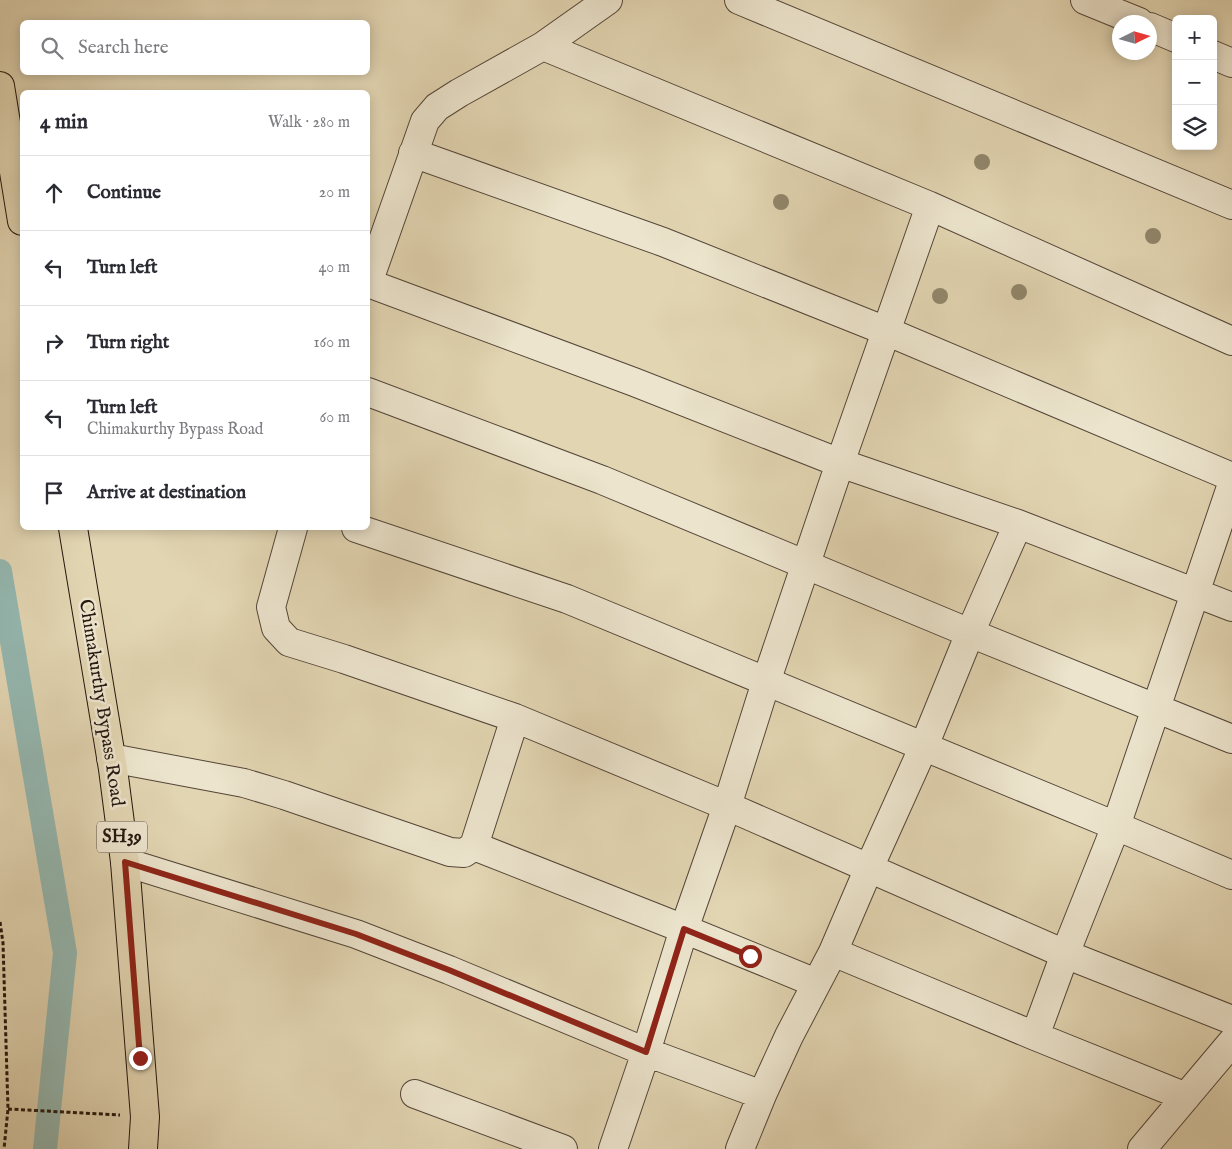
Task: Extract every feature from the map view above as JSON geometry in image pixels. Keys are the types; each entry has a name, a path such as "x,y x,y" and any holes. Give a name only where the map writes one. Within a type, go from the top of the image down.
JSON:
{"main road":[{"path":"0,86 20,209"},
{"name":"Chimakurthy Bypass Road","path":"73,530 111,758 125,862 145,1116 143,1149"}],"street":[{"path":"370,277 424,121 437,108 459,93 543,46 608,0"},
{"path":"739,0 1232,206"},
{"path":"1085,0 1122,15"},
{"path":"1157,30 1172,36"},
{"path":"543,46 930,206 1232,341"},
{"path":"1217,56 1232,63"},
{"path":"413,153 663,242 886,331 1232,477"},
{"path":"613,1149 646,1052 684,929 727,806 766,682 930,206"},
{"path":"370,284 634,382 840,463 1018,524 1232,607"},
{"path":"370,393 602,480 970,633 1232,739"},
{"path":"1035,1036 1065,954 1116,826 1232,484"},
{"path":"740,1149 789,1036 833,952 924,746 970,633 1018,524"},
{"path":"291,530 271,606 276,628 290,642 515,718 727,806 1065,954 1232,1020"},
{"path":"362,530 567,599 1232,875"},
{"path":"111,758 244,783 450,852 464,853 474,846 515,718"},
{"path":"474,846 816,983"},
{"path":"125,862 356,934 449,970 646,1052 762,1095"},
{"path":"833,952 1186,1097"},
{"path":"1153,1146 1186,1097 1232,1042"},
{"path":"415,1094 563,1149"}],"path":[{"path":"0,922 3,943 8,1108 4,1149"},
{"path":"8,1108 109,1115"}],"waterway":[{"path":"0,571 65,953 45,1149"}],"route":[{"path":"140,1058 125,862 356,934 449,970 646,1052 684,929 750,956"}]}
